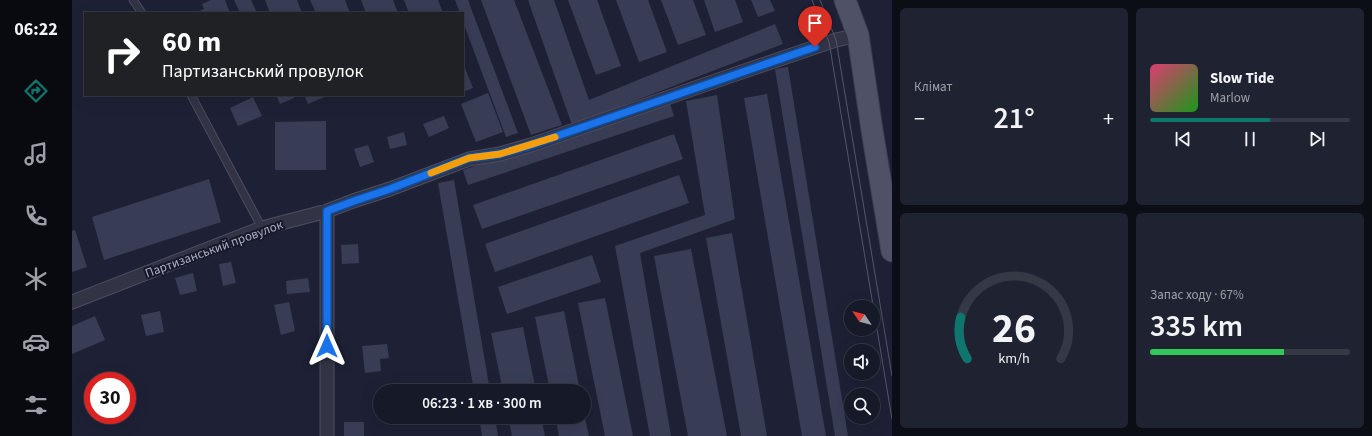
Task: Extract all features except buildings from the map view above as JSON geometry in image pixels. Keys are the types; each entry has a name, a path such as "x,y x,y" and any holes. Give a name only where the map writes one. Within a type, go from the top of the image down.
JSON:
{"main road":[{"path":"845,0 858,35 892,251"}],"street":[{"name":"Партизанський провулок","path":"72,302 262,228 327,211 390,189 469,158 500,154 531,145 800,52 836,40 858,35"},
{"path":"327,211 327,436"}],"lane":[{"path":"133,0 141,12"},
{"path":"192,96 262,228"}],"tram line":[{"path":"812,0 829,42 892,419"},
{"path":"820,0 836,40 892,376"}],"slow traffic":[{"path":"431,173 469,158 500,154 555,137"}],"route":[{"path":"327,346 327,211 390,189 469,158 500,154 531,145 815,47"}]}
